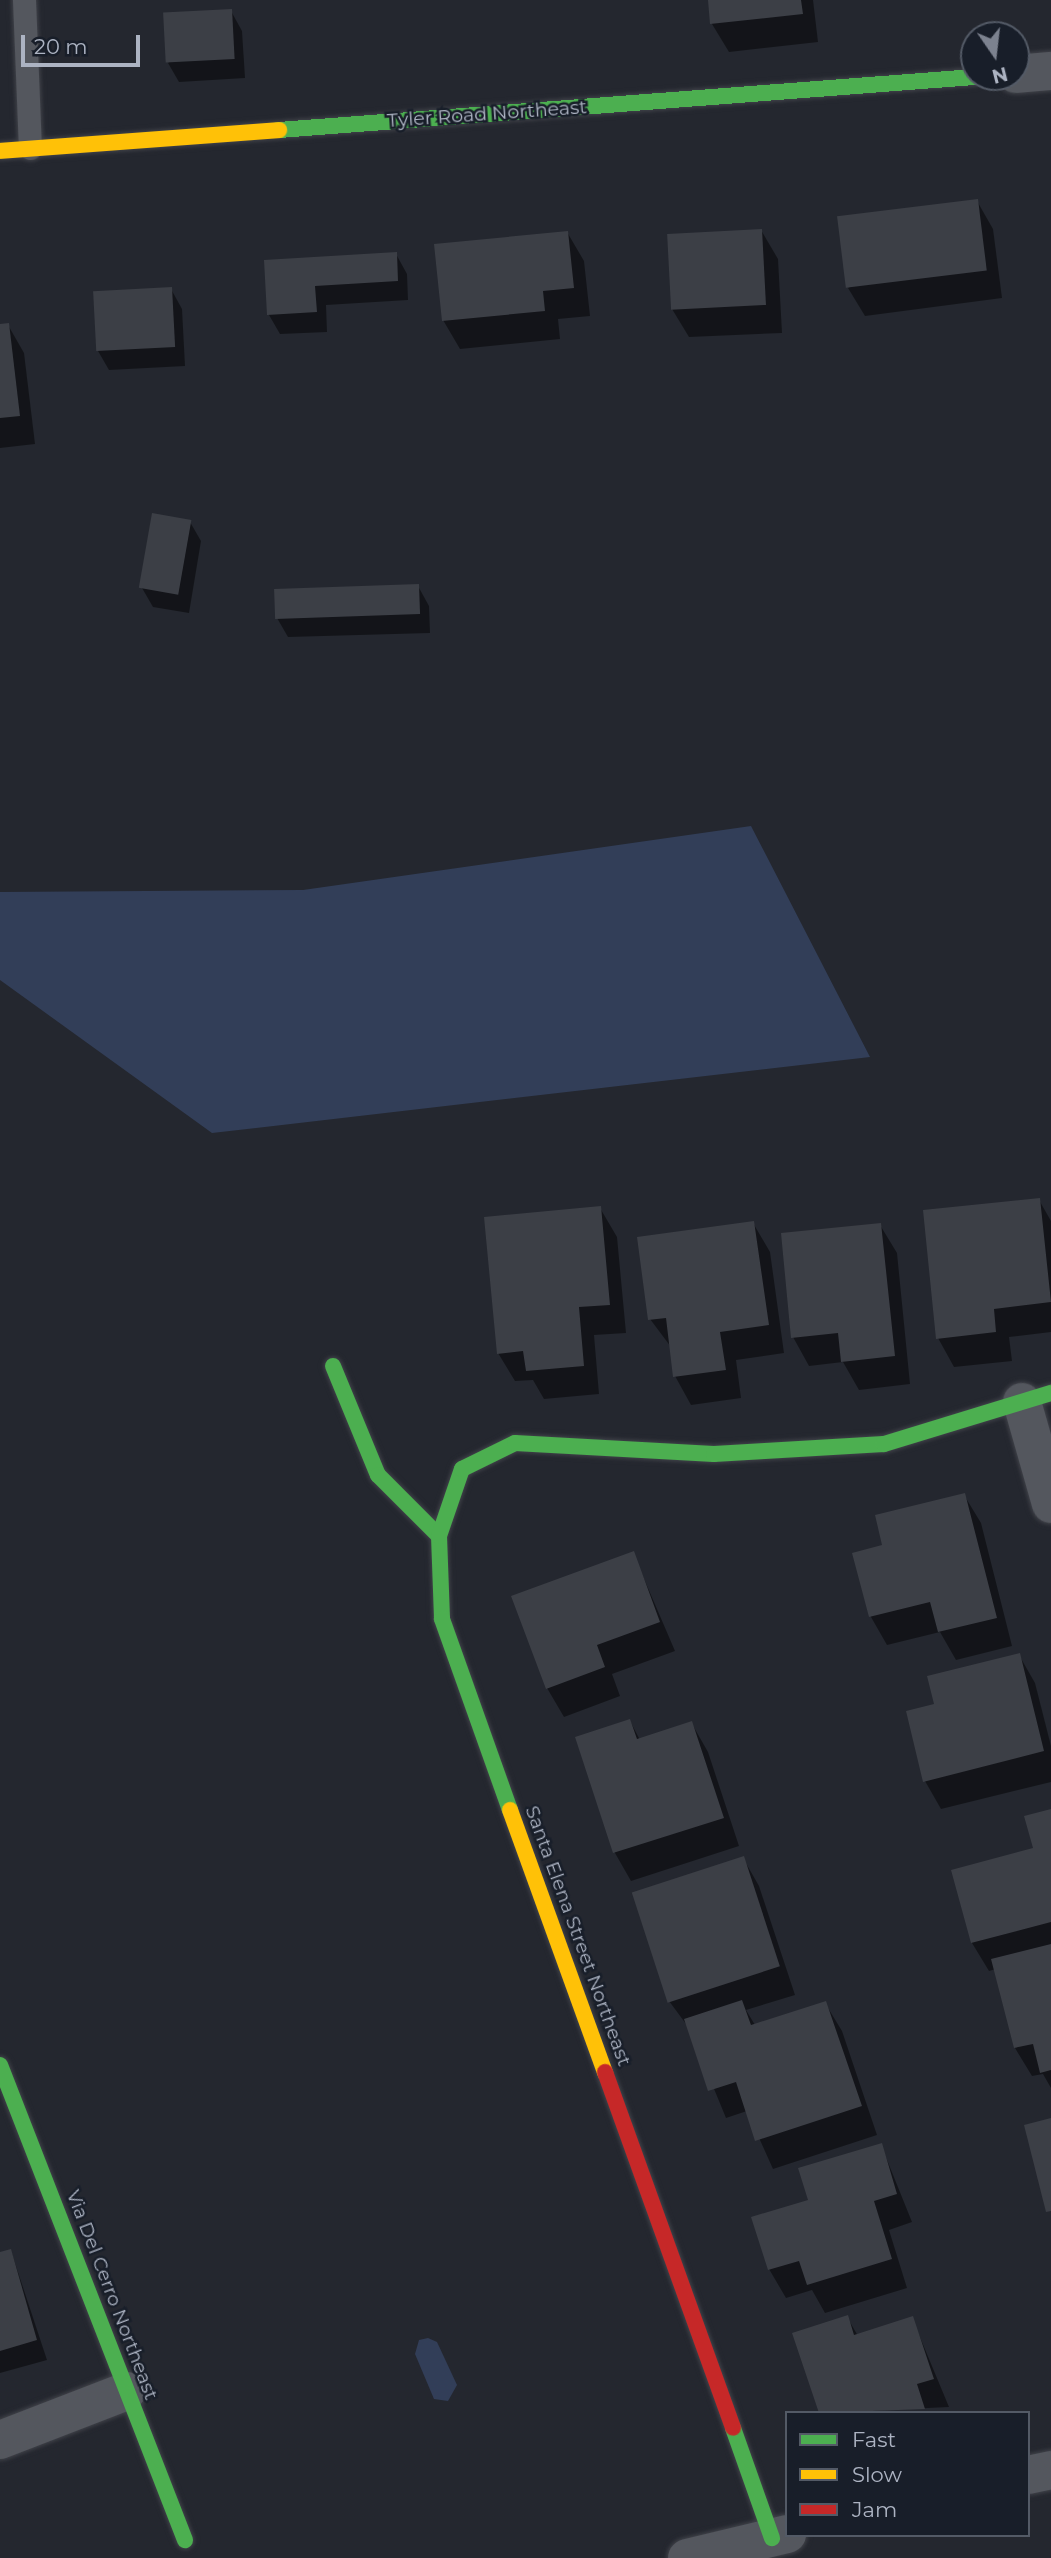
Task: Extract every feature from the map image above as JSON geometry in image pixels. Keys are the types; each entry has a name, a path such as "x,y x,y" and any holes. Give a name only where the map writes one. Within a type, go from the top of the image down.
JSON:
{"street":[{"path":"1030,73 1051,71"},
{"name":"Tyler Road Northeast","path":"0,151 960,78"},
{"path":"333,1366 378,1475 439,1536 462,1469 514,1443 714,1454 884,1444 1037,1397 1051,1504"},
{"name":"Santa Elena Street Northeast","path":"439,1536 442,1619 780,2536"},
{"name":"Via Del Cerro Northeast","path":"0,2065 185,2540"},
{"path":"0,2440 127,2391"},
{"path":"1030,2475 1051,2470"},
{"path":"687,2558 780,2536"}],"lane":[{"path":"24,0 30,148"}],"water":[{"path":"751,826 870,1057 212,1133 0,980 0,892 303,890"},
{"path":"428,2338 437,2342 457,2385 448,2401 434,2399 415,2354 419,2340"}],"building":[{"path":"708,0 801,0 803,14 710,24"},
{"path":"232,9 235,59 166,63 163,13"},
{"path":"978,199 987,270 846,288 837,216"},
{"path":"762,229 766,305 671,310 667,234"},
{"path":"568,231 574,288 543,291 545,311 442,321 434,244"},
{"path":"397,252 398,281 315,286 317,312 267,315 264,260"},
{"path":"172,287 175,347 96,351 93,291"},
{"path":"9,323 20,416 0,418 0,324"},
{"path":"152,513 191,520 178,595 139,588"},
{"path":"419,584 420,614 275,619 274,589"},
{"path":"1040,1198 1051,1302 994,1309 996,1332 936,1339 923,1210"},
{"path":"601,1206 610,1305 579,1307 584,1366 526,1371 523,1351 497,1354 484,1217"},
{"path":"754,1221 769,1325 720,1332 726,1370 673,1377 666,1318 648,1320 637,1237"},
{"path":"881,1223 895,1356 841,1362 838,1333 791,1338 781,1233"},
{"path":"965,1493 997,1618 938,1632 930,1602 869,1617 852,1553 882,1545 875,1515"},
{"path":"634,1551 660,1622 597,1645 605,1667 546,1689 511,1596"},
{"path":"1020,1653 1044,1751 923,1782 906,1711 934,1704 927,1676"},
{"path":"630,1719 637,1739 692,1721 724,1818 613,1853 575,1737"},
{"path":"1051,1809 1051,1922 971,1943 951,1870 1033,1848 1024,1816"},
{"path":"744,1856 780,1966 668,2003 632,1892"},
{"path":"1051,1944 1051,2070 1040,2073 1033,2044 1014,2048 991,1959"},
{"path":"742,2000 751,2025 826,2001 862,2106 755,2141 736,2082 708,2091 684,2019"},
{"path":"1051,2118 1051,2211 1046,2212 1024,2125"},
{"path":"882,2143 897,2194 874,2201 892,2259 807,2285 799,2261 768,2270 751,2217 808,2200 798,2168"},
{"path":"11,2249 37,2340 0,2351 0,2252"},
{"path":"848,2315 854,2335 913,2316 934,2379 917,2384 925,2409 818,2411 792,2333"}],"traffic: fast":[{"path":"279,130 960,78"},
{"path":"333,1366 378,1475 439,1536 442,1619 510,1810"},
{"path":"439,1536 462,1469 515,1443 714,1454 884,1444 1051,1393"},
{"path":"0,2065 185,2540"},
{"path":"733,2428 772,2538"}],"traffic: slow":[{"path":"0,151 279,130"},
{"path":"510,1810 605,2072"}],"traffic: jam":[{"path":"605,2072 733,2428"}]}
